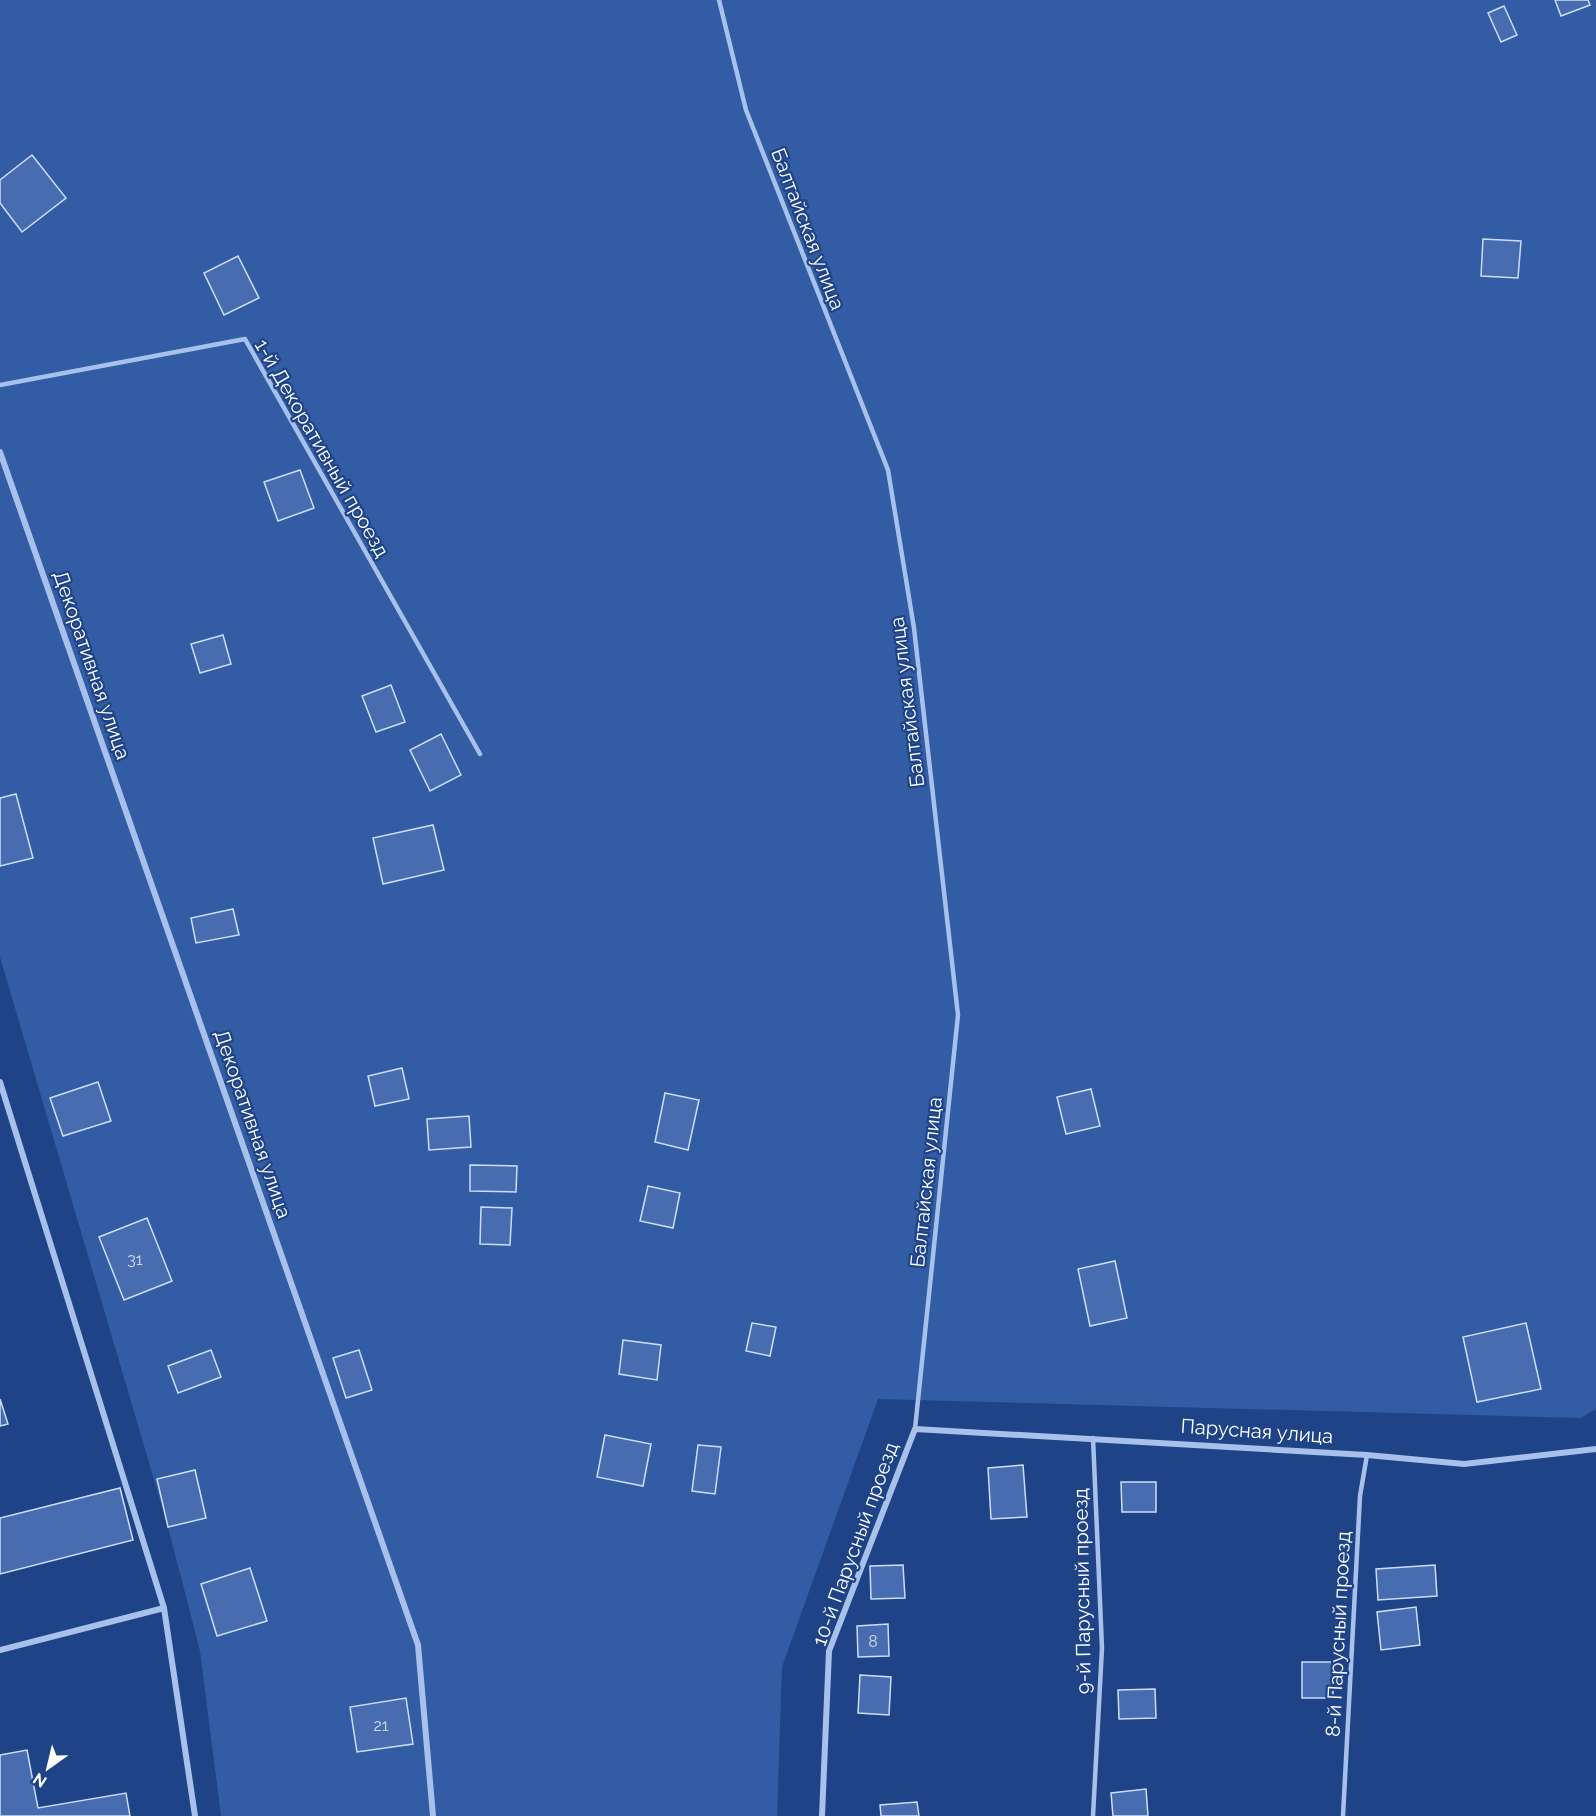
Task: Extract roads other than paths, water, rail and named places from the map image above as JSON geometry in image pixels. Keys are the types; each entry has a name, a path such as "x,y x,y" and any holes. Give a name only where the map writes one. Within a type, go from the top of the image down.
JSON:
{"street":[{"name":"Декоративная улица","path":"0,452 418,1645 433,1816"},
{"path":"0,1082 164,1608 195,1816"},
{"name":"Парусная улица","path":"915,1429 1367,1455 1464,1464 1596,1449"},
{"name":"10-й Парусный проезд","path":"822,1816 829,1651 915,1429"},
{"path":"0,1650 164,1608"}],"lane":[{"name":"Балтайская улица","path":"719,0 746,110 888,470 914,628 958,1015 915,1429"},
{"name":"1-й Декоративный проезд","path":"0,385 245,339 480,754"},
{"name":"9-й Парусный проезд","path":"1093,1438 1102,1648 1093,1816"},
{"name":"8-й Парусный проезд","path":"1343,1816 1360,1496 1367,1455"}]}
